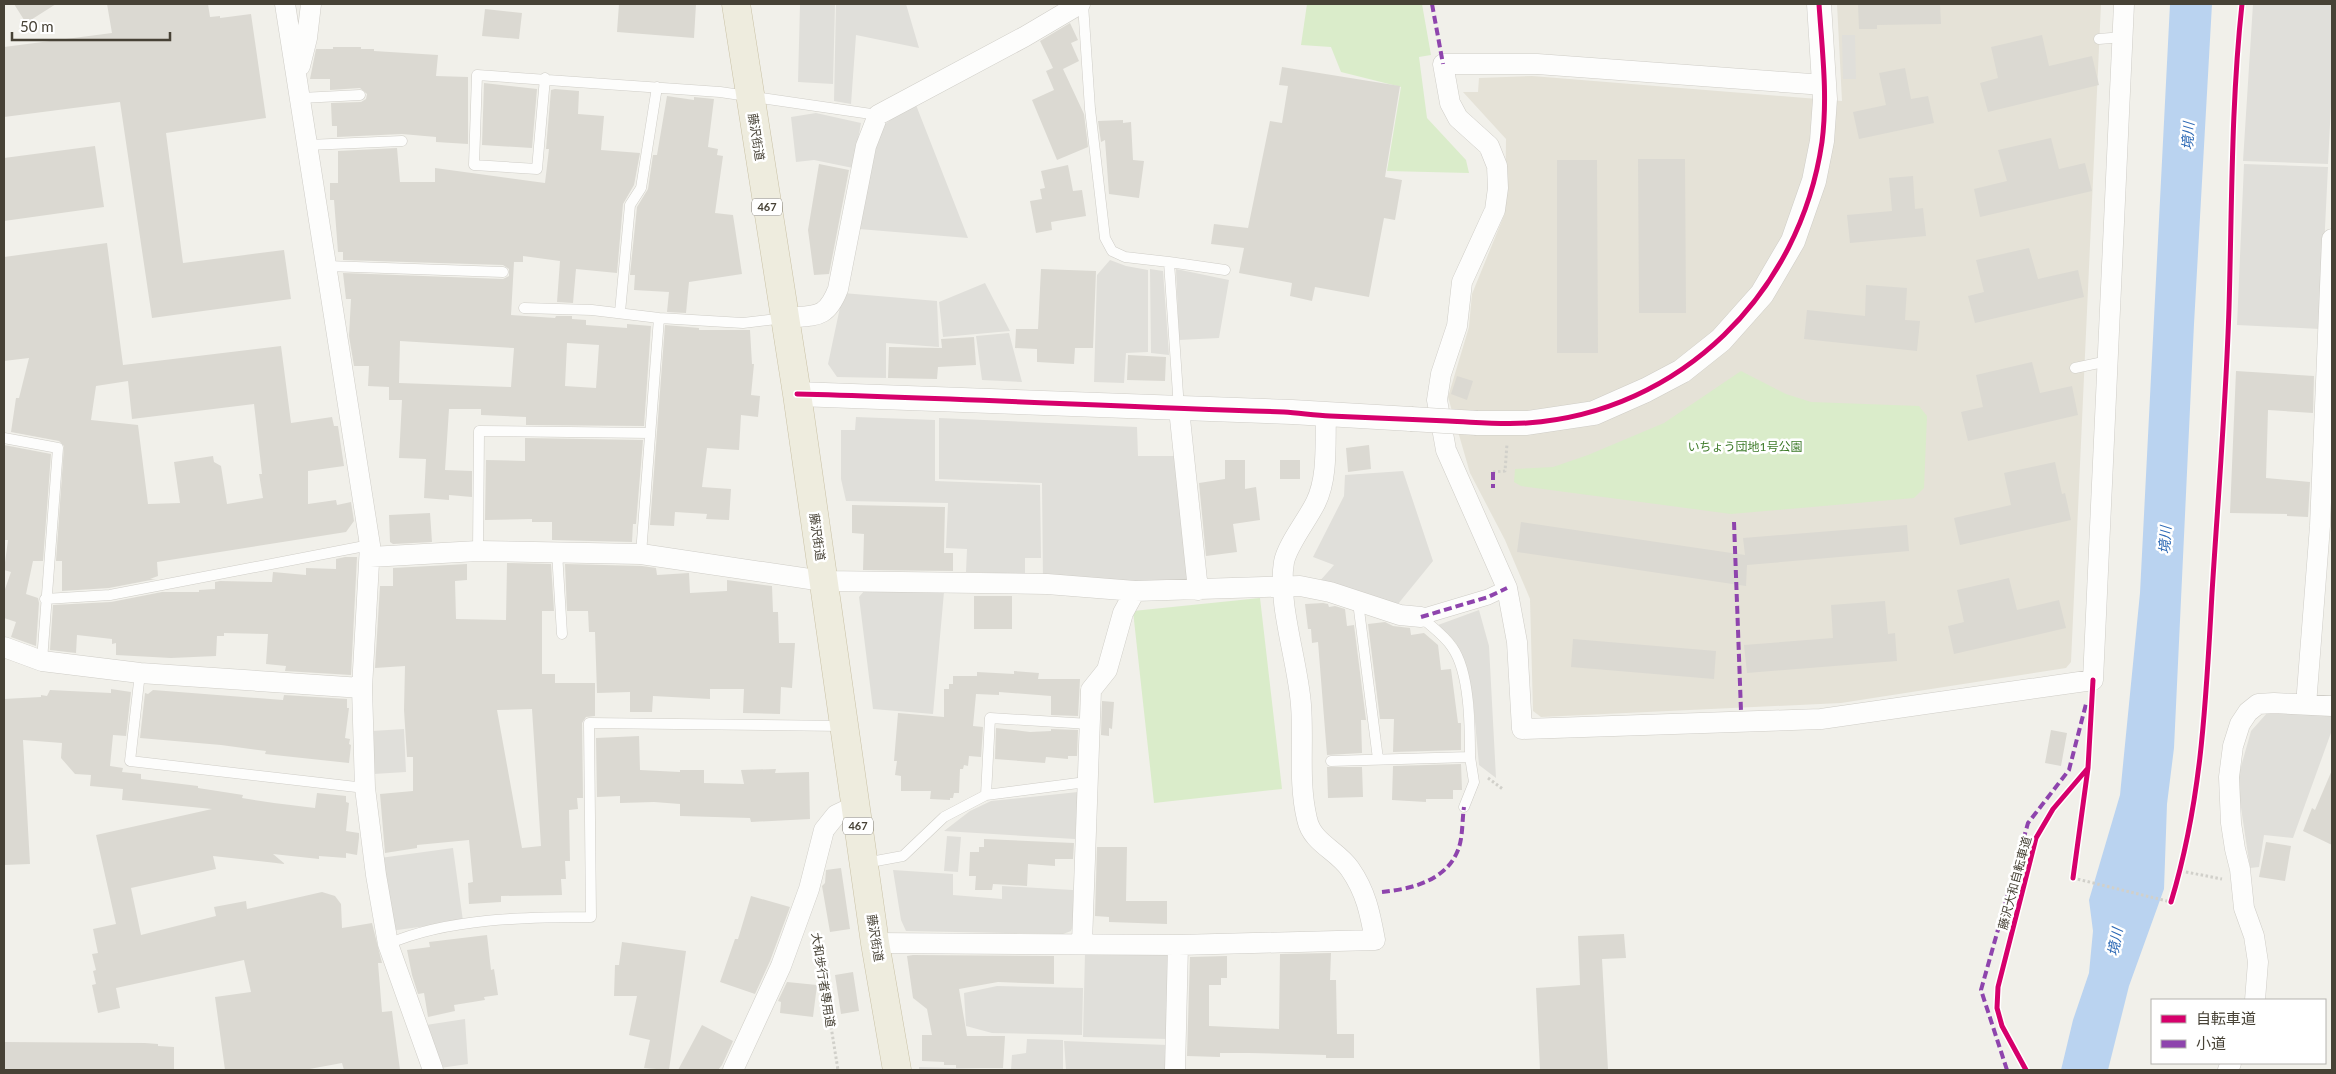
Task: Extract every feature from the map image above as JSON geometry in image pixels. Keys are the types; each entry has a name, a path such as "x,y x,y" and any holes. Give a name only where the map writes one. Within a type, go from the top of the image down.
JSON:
{"highway":[{"name":"藤沢街道","path":"736,4 797,394 875,943 897,1070"}],"street":[{"path":"285,4 298,75 370,551 362,688 365,788 376,875 388,944 433,1070"},
{"path":"298,75 307,38 311,4"},
{"path":"785,318 821,314 832,306 838,289 866,146 878,115 1082,4"},
{"path":"797,394 1292,412 1326,416 1478,423 1527,423 1594,413 1646,390 1682,371 1721,340 1762,294 1793,241 1814,181 1822,141 1824,85 1819,4"},
{"path":"1824,85 1537,64 1443,64 1450,103 1458,118 1489,146 1497,166 1498,188 1495,210 1462,282 1457,326 1442,374 1437,400 1446,450 1507,588 1517,642 1522,730 1821,719 2093,680 2124,4"},
{"path":"2306,705 2326,526 2332,238"},
{"path":"1179,409 1198,590"},
{"path":"875,943 1178,945 1375,940 1366,898 1350,868 1338,855 1320,843 1308,825 1304,805 1301,704 1283,586 1284,561 1316,501 1323,479 1326,416"},
{"path":"370,551 641,554 823,581 1047,584 1135,591 1300,586 1330,592 1400,615 1422,617 1488,597 1507,588"},
{"path":"1082,943 1086,782 1091,690 1108,670 1123,613 1135,591"},
{"path":"4,647 42,661 140,673 362,688"},
{"path":"2255,999 2258,962 2254,936 2244,908 2244,892 2240,883 2240,869 2234,849 2231,823 2228,777 2233,746 2240,724 2248,712 2258,704 2332,706"},
{"path":"733,1070 781,966 809,889 824,830 836,815 855,806"},
{"path":"1175,1070 1178,945"}],"lane":[{"path":"1082,4 1090,109 1105,238 1112,251 1126,257 1225,270"},
{"path":"2100,39 2123,36"},
{"path":"545,78 537,169 474,164 477,74 545,78 750,95 878,115"},
{"path":"620,312 630,205 641,188 657,87"},
{"path":"301,98 360,95"},
{"path":"308,145 402,142"},
{"path":"1169,262 1179,409"},
{"path":"326,266 503,272"},
{"path":"524,308 620,312 659,318 743,323 785,318"},
{"path":"641,554 659,318"},
{"path":"2075,368 2108,360"},
{"path":"478,551 479,431 650,433"},
{"path":"4,438 58,448 45,599 42,661"},
{"path":"45,599 110,594 370,551"},
{"path":"557,552 562,634"},
{"path":"1358,602 1378,759"},
{"path":"1422,617 1452,646 1460,663 1467,698 1470,757 1474,782 1464,807"},
{"path":"140,673 130,760 365,788"},
{"path":"986,795 990,718 1090,724"},
{"path":"388,944 410,935 493,920 591,917 588,722 844,726"},
{"path":"1331,760 1470,757"},
{"path":"864,863 903,856 944,817 986,795 1086,782"}],"path":[{"path":"1493,472 1505,471 1507,438"},
{"path":"2178,879 2182,863"},
{"path":"2074,869 2073,878 2088,882 2171,902 2173,895"},
{"path":"2180,871 2240,883"}],"shaded area":[{"path":"800,4 835,4 833,84 798,82"},
{"path":"836,4 906,4 919,48 856,35 851,104 834,101"},
{"path":"1837,4 2101,4 2071,662 2066,668 1841,703 1541,717 1533,711 1530,599 1505,540 1470,473 1448,397 1469,327 1472,294 1505,213 1506,139 1463,92 1478,92 1479,78 1532,76 1842,101"},
{"path":"2253,4 2332,4 2332,85 2328,164 2243,161"},
{"path":"1842,35 1855,35 1856,79 1843,79"},
{"path":"916,105 968,238 859,229 873,147 880,128 897,115"},
{"path":"816,113 861,123 853,168 814,160 796,162 791,117"},
{"path":"2244,164 2328,167 2320,329 2237,325"},
{"path":"1110,260 1126,266 1148,270 1148,352 1126,353 1124,383 1094,382 1097,275"},
{"path":"1150,269 1163,271 1169,355 1151,353"},
{"path":"1176,269 1229,280 1219,338 1179,340"},
{"path":"985,283 1010,331 943,337 939,302"},
{"path":"843,293 937,301 939,347 886,343 886,378 837,377 828,364"},
{"path":"1009,333 1022,382 982,380 976,336"},
{"path":"856,417 935,420 935,481 1040,485 1041,558 1025,558 1025,574 966,572 967,549 946,548 948,503 846,501 841,479 841,430 855,430"},
{"path":"939,418 1137,427 1138,456 1177,456 1192,580 1185,588 1043,581 1042,483 939,479"},
{"path":"1403,471 1433,561 1398,604 1319,582 1334,565 1313,557 1344,496 1345,475"},
{"path":"865,590 944,592 933,714 873,709 859,597"},
{"path":"1479,610 1489,646 1496,778 1479,765 1473,700 1465,663 1456,643 1438,625"},
{"path":"2332,711 2332,730 2293,838 2264,835 2259,867 2250,868 2237,781 2251,731 2268,712"},
{"path":"404,729 406,772 373,774 372,731"},
{"path":"1078,792 1075,839 944,831 970,811 991,801"},
{"path":"947,836 961,837 958,872 944,871"},
{"path":"453,848 463,921 390,931 380,858"},
{"path":"893,870 953,874 953,895 1002,899 1002,886 1073,890 1073,926 1071,931 1063,934 906,931 901,920"},
{"path":"1085,953 1170,955 1168,1039 1083,1037"},
{"path":"997,986 1083,988 1082,1035 992,1033 966,1026 964,993"},
{"path":"465,1019 468,1064 440,1068 426,1025"},
{"path":"1027,1039 1063,1040 1063,1070 1011,1070 1012,1055 1026,1053"},
{"path":"1064,1041 1167,1045 1167,1070 1066,1070"},
{"path":"919,1067 1011,1070 919,1070"}],"green space":[{"path":"1307,4 1422,4 1431,55 1419,57 1427,118 1466,160 1469,173 1387,171 1401,87 1341,72 1331,47 1301,45"},
{"name":"いちょう団地1号公園","path":"1741,371 1786,394 1811,402 1919,406 1927,416 1924,488 1914,498 1731,514 1521,486 1514,482 1515,469 1553,467 1588,455 1664,423"},
{"path":"1260,598 1282,789 1154,803 1133,611"}],"water":[{"name":"境川","path":"2170,4 2212,4 2194,324 2174,748 2167,804 2164,889 2129,986 2108,1070 2061,1070 2073,1020 2089,973 2093,931 2089,900 2120,795 2140,593"}],"building":[{"path":"14,4 56,4 26,23"},
{"path":"107,4 208,4 210,17 220,16 220,18 251,14 266,118 166,133 183,263 284,250 291,299 152,318 120,102 4,117 4,47 112,33"},
{"path":"619,4 696,4 694,38 617,32"},
{"path":"1858,4 1940,4 1941,24 1877,25 1877,29 1859,29"},
{"path":"485,9 522,13 519,39 482,36"},
{"path":"1070,23 1078,40 1071,43 1079,61 1063,69 1084,114 1088,147 1057,160 1032,100 1054,90 1046,71 1053,68 1040,41"},
{"path":"2042,35 2049,66 2092,56 2099,85 1988,112 1980,83 1998,78 1991,47"},
{"path":"333,47 361,47 361,49 374,49 374,51 438,55 436,76 468,77 468,144 436,142 436,137 402,134 337,137 337,126 332,126 331,103 361,102 366,99 367,94 360,88 330,90 330,79 310,79 316,49 333,49"},
{"path":"1282,67 1400,86 1385,177 1402,180 1395,220 1384,218 1369,297 1315,287 1312,301 1290,296 1292,283 1239,273 1244,248 1211,244 1214,224 1248,228 1270,121 1282,123 1288,86 1279,85"},
{"path":"1905,68 1911,99 1928,96 1934,123 1859,139 1853,112 1886,105 1879,73"},
{"path":"484,83 537,89 532,148 482,145"},
{"path":"551,90 579,91 578,114 604,116 601,150 640,153 634,185 623,204 617,273 576,269 573,303 557,302 560,261 523,256 523,262 514,262 511,315 555,318 556,316 572,316 572,319 586,320 586,325 627,328 627,324 651,326 644,426 526,425 526,417 481,415 481,409 449,409 445,470 472,471 472,497 449,495 449,500 424,498 426,459 399,458 402,400 389,400 389,387 368,386 369,366 354,366 349,336 351,299 346,299 343,273 503,279 509,276 509,269 503,265 343,260 343,252 338,252 334,200 330,200 330,183 338,183 338,151 397,148 400,182 435,182 435,168 545,183 549,149 546,149","holes":["400,341 514,348 511,387 399,383","567,343 599,345 596,388 565,386"]},
{"path":"667,96 694,100 694,97 714,99 708,147 718,149 717,155 723,156 715,213 733,215 742,274 689,282 686,313 667,312 669,292 634,290 635,275 630,275 637,207 648,189 653,155 657,155"},
{"path":"1123,120 1123,123 1131,122 1133,160 1144,161 1139,198 1109,194 1105,140 1101,142 1098,121"},
{"path":"2051,138 2059,169 2085,163 2092,191 1980,217 1974,189 2007,181 1998,150"},
{"path":"95,146 104,207 4,221 4,158"},
{"path":"1638,159 1685,159 1686,313 1639,313"},
{"path":"1557,160 1597,160 1598,353 1557,353"},
{"path":"819,164 849,170 829,274 814,275 808,230"},
{"path":"1068,165 1073,191 1082,190 1086,216 1051,222 1052,230 1036,233 1030,201 1042,199 1040,189 1045,188 1041,171"},
{"path":"1913,176 1915,209 1923,208 1926,236 1850,243 1847,215 1892,211 1889,178"},
{"path":"107,243 123,365 281,346 291,423 332,417 334,426 338,426 344,466 308,471 308,504 336,500 337,505 351,502 354,521 346,532 157,562 158,576 150,579 156,579 109,588 62,591 62,561 56,561 64,446 59,441 11,432 16,398 19,398 29,358 4,361 4,257","holes":["128,381 132,419 254,404 262,474 259,474 263,498 227,504 221,466 214,462 213,456 174,462 180,503 148,504 138,425 91,420 96,386"]},
{"path":"2029,248 2038,279 2078,270 2084,297 1975,323 1968,296 1984,292 1976,260"},
{"path":"1041,269 1096,271 1093,348 1075,348 1074,364 1037,362 1037,349 1015,348 1016,329 1038,329"},
{"path":"1866,285 1907,288 1905,320 1920,321 1917,351 1804,339 1807,310 1865,316"},
{"path":"665,325 699,328 699,330 750,330 752,364 754,364 751,395 760,396 758,417 741,415 739,450 707,448 702,487 731,489 729,520 706,519 707,514 675,512 674,526 650,525"},
{"path":"974,337 976,365 938,367 937,379 888,378 889,347 942,348 941,339"},
{"path":"1128,355 1166,357 1165,381 1127,380"},
{"path":"2032,362 2040,393 2072,386 2078,415 1968,441 1961,412 1983,407 1976,375"},
{"path":"2236,371 2314,376 2313,413 2268,410 2266,478 2310,482 2308,517 2287,516 2287,514 2230,513"},
{"path":"1457,376 1473,381 1467,400 1451,394"},
{"path":"525,438 643,440 636,524 633,524 632,542 552,540 552,522 532,522 532,519 485,520 486,460 525,461"},
{"path":"4,445 51,454 43,561 33,561 26,594 38,598 39,603 36,646 11,637 16,622 4,618 4,592 11,572 4,570 8,540 4,540"},
{"path":"1369,445 1371,469 1348,472 1346,448"},
{"path":"1225,460 1245,460 1245,489 1256,487 1260,520 1233,524 1237,552 1206,556 1199,483 1225,479"},
{"path":"1280,460 1300,460 1300,479 1280,479"},
{"path":"2055,462 2062,494 2065,493 2071,520 1960,545 1954,518 2011,505 2004,473"},
{"path":"852,505 945,507 944,553 953,553 953,571 863,570 864,534 852,533"},
{"path":"430,513 432,542 393,544 390,542 389,515"},
{"path":"1521,522 1745,555 1743,538 1907,525 1909,551 1747,565 1746,586 1517,552"},
{"path":"357,557 351,675 285,671 286,666 266,664 268,634 224,633 224,636 217,636 216,656 171,658 116,655 116,643 112,644 112,639 77,635 76,653 50,650 53,605 111,602 162,592 199,592 199,590 215,589 215,582 220,581 272,582 273,572 306,575 306,568 336,569 336,559"},
{"path":"507,563 551,564 554,611 542,611 542,674 555,674 555,683 595,683 595,716 586,717 582,723 583,798 577,798 578,809 569,810 570,861 565,861 566,879 561,879 562,895 501,896 501,902 469,904 468,883 473,882 469,840 417,845 417,848 385,853 380,794 413,791 413,757 407,757 404,710 405,666 375,668 380,586 393,586 393,568 467,564 467,580 455,581 456,619 506,620","holes":["532,709 541,846 522,848 497,710"]},
{"path":"565,564 642,566 656,568 657,575 689,573 690,593 727,591 727,580 772,586 773,612 778,612 779,643 795,643 792,688 781,687 780,714 743,713 744,689 710,689 710,699 653,696 652,712 630,712 630,692 597,693 595,632 589,632 588,611 567,611"},
{"path":"2009,578 2017,610 2059,600 2066,628 1954,654 1948,626 1964,622 1957,590"},
{"path":"974,596 1012,596 1012,629 974,629"},
{"path":"1885,601 1888,634 1895,633 1897,661 1747,673 1744,645 1833,638 1831,605"},
{"path":"1305,604 1328,604 1329,607 1335,606 1345,609 1347,626 1354,625 1366,720 1361,720 1362,753 1327,755 1318,642 1312,643"},
{"path":"1385,622 1393,626 1410,628 1411,635 1424,633 1438,645 1441,670 1451,669 1458,723 1461,723 1461,750 1393,752 1394,719 1380,719 1368,624"},
{"path":"1573,639 1716,651 1714,679 1571,667"},
{"path":"1014,671 1039,673 1038,679 1080,679 1078,716 1051,715 1051,696 999,692 999,695 976,694 973,726 983,727 981,757 969,756 968,766 964,765 963,769 960,769 959,793 954,793 953,798 950,798 950,800 930,799 931,791 901,791 901,776 895,775 897,761 894,761 898,713 944,717 944,689 949,689 949,684 953,684 953,676 977,676 977,672 1014,674"},
{"path":"111,689 131,692 126,736 113,735 110,766 123,768 122,772 141,774 141,779 198,786 198,788 243,795 242,798 274,803 315,808 317,793 346,796 346,802 349,803 346,831 359,833 357,855 346,853 346,858 319,856 319,859 273,854 285,864 213,856 216,869 131,888 141,935 216,916 214,907 246,901 247,909 322,892 335,896 341,904 342,928 372,923 382,963 378,963 382,1012 392,1011 400,1070 344,1070 342,1063 304,1070 225,1070 215,997 251,992 244,960 116,988 120,1008 98,1013 92,985 96,984 93,971 96,970 92,954 98,953 93,929 116,924 96,835 212,809 122,800 123,789 90,786 91,775 75,774 61,758 62,743 23,740 30,864 4,865 4,699 47,696 50,690 111,693"},
{"path":"153,690 283,700 284,695 347,699 347,708 349,708 345,738 350,739 349,744 351,745 349,763 265,754 266,751 221,745 140,738 145,693 148,694"},
{"path":"1102,701 1114,702 1112,729 1109,728 1109,736 1101,735"},
{"path":"996,728 1030,732 1051,731 1051,729 1078,730 1077,756 1068,756 1068,759 1046,757 1045,763 995,759"},
{"path":"2051,730 2067,733 2061,766 2045,763"},
{"path":"639,736 640,770 680,772 680,770 704,770 704,783 744,784 741,770 776,769 775,773 809,772 810,819 751,822 750,818 680,816 680,804 654,802 620,803 620,796 597,797 596,738"},
{"path":"1461,764 1462,790 1453,790 1453,799 1426,799 1426,802 1392,800 1393,766"},
{"path":"1327,767 1362,767 1363,797 1328,798"},
{"path":"2332,770 2332,845 2303,831 2312,808 2315,810"},
{"path":"984,839 1074,843 1073,859 1055,859 1055,866 1028,864 1027,886 993,884 992,890 975,890 976,876 969,876 970,852 979,852 979,847 984,847"},
{"path":"2266,842 2291,846 2285,881 2259,877"},
{"path":"1097,847 1127,847 1126,901 1167,901 1167,924 1109,922 1109,917 1095,916"},
{"path":"841,868 850,929 830,932 822,886 825,883 826,870"},
{"path":"751,896 790,907 770,961 755,994 720,982 735,939 738,939"},
{"path":"1624,934 1626,958 1602,959 1608,1070 1540,1070 1536,988 1580,985 1578,936"},
{"path":"487,935 491,970 494,969 498,995 484,997 485,1000 454,1005 455,1011 428,1017 424,993 418,994 407,950 430,947 429,942"},
{"path":"622,942 686,951 669,1070 644,1068 650,1040 629,1035 637,996 614,996 615,965 619,965"},
{"path":"1331,953 1330,980 1336,980 1337,1034 1354,1034 1354,1058 1326,1058 1326,1055 1249,1053 1220,1053 1220,1057 1187,1056 1190,957 1227,956 1227,978 1221,978 1221,985 1209,985 1209,1026 1279,1029 1280,954"},
{"path":"907,956 1054,956 1054,984 998,982 959,989 967,1036 1005,1036 1003,1068 956,1068 956,1065 944,1065 944,1062 922,1061 922,1035 932,1035 927,1009 913,998"},
{"path":"853,972 859,1011 841,1014 835,975"},
{"path":"787,982 817,985 813,1017 780,1013 781,1002 778,1001"},
{"path":"702,1025 733,1041 722,1065 718,1070 678,1070"},
{"path":"4,1042 158,1044 158,1046 174,1047 174,1070 4,1070"}],"marked path":[{"path":"1432,4 1443,64"},
{"path":"1493,472 1493,488"},
{"path":"1734,522 1741,711"},
{"path":"1421,617 1488,597 1507,588"},
{"path":"2007,1070 1981,990 2028,823 2069,770 2086,704"},
{"path":"1382,892 1416,886 1426,882 1445,869 1452,861 1460,845 1464,807"}],"cycle path":[{"path":"797,394 1284,412 1330,416 1507,424 1527,423 1583,414 1635,396 1682,369 1724,335 1760,294 1788,248 1809,197 1822,142 1824,90 1819,4"},
{"path":"2171,902 2190,826 2205,710 2226,379 2234,118 2242,4"},
{"name":"藤沢大和自転車道","path":"2026,1070 2002,1026 1997,1008 1998,987 2036,838 2053,809 2088,768 2093,680"},
{"path":"2073,878 2088,768"}]}
